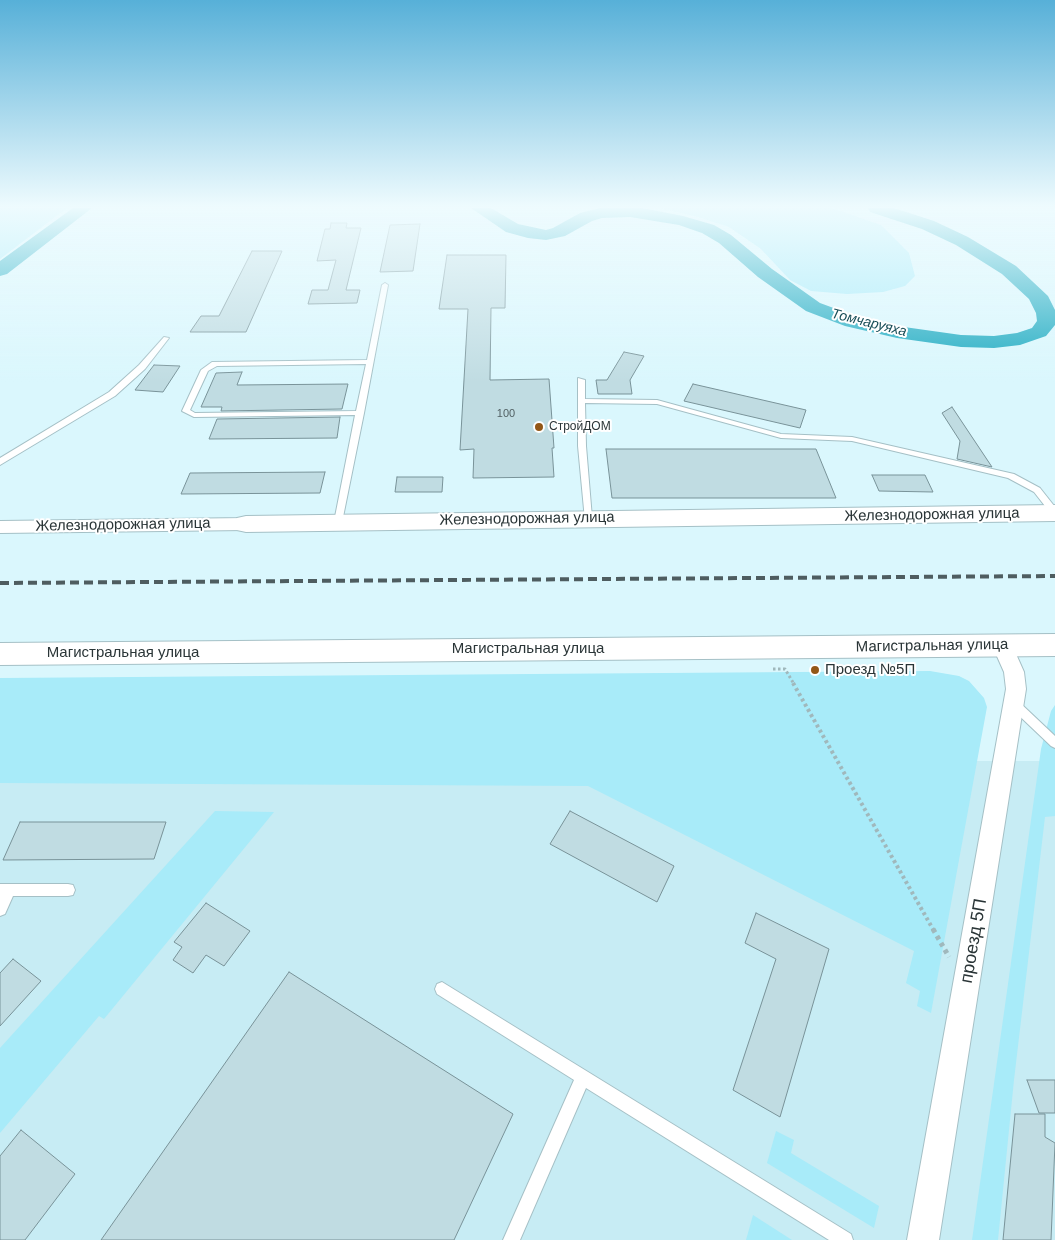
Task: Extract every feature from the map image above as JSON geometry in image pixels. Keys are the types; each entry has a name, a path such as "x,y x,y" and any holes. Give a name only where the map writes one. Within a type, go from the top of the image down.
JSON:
{"main road":[{"name":"Железнодорожная улица","path":"246,524 1055,513"},
{"name":"Магистральная улица","path":"0,654 1055,645"}],"street":[{"name":"Железнодорожная улица","path":"0,527 246,524"},
{"name":"проезд 5П","path":"923,1240 1016,689 1014,672 1002,645"}],"lane":[{"path":"338,522 385,285"},
{"path":"0,462 112,394 142,367 166,338"},
{"path":"360,413 194,415 186,411 205,370 215,364 370,362"},
{"path":"581,380 582,446 588,518"},
{"path":"582,401 657,402 781,436 852,439 1011,476 1037,490 1055,513"},
{"path":"1014,704 1055,743"},
{"path":"0,909 4,890 68,890"},
{"path":"442,989 845,1240"},
{"path":"511,1240 583,1077"}],"path":[{"path":"772,669 785,669 966,986"}],"shaded area":[{"path":"777,266 912,266 915,276 905,286 883,292 847,294 811,291 790,280"},
{"path":"930,671 959,676 969,681 984,698 987,707 931,1013 917,1006 920,991 906,983 914,951 588,786 0,783 0,678"},
{"path":"1055,705 1055,816 1045,817 1014,1080 998,1240 972,1240 1041,749 1051,711"},
{"path":"0,753 585,761 1055,761 1055,1240 0,1240"},
{"path":"215,811 274,812 104,1019 99,1016 0,1133 0,1048"},
{"path":"776,1131 794,1140 791,1153 879,1206 874,1228 767,1163"},
{"path":"753,1215 792,1240 746,1240"}],"building":[{"path":"244,266 275,266 246,332 190,332 201,316 219,316"},
{"path":"334,266 352,266 346,290 360,290 357,303 308,304 312,290 328,290"},
{"path":"381,266 414,266 413,271 380,272"},
{"path":"445,266 506,266 505,308 491,308 490,380 549,379 554,477 473,478 474,449 460,450 468,309 439,309"},
{"path":"624,352 644,356 630,380 632,394 598,394 596,380 607,380"},
{"path":"154,365 180,366 163,392 135,390"},
{"path":"242,372 237,385 348,384 342,409 221,411 222,407 201,407 216,373"},
{"path":"693,384 806,410 800,428 684,401"},
{"path":"952,407 992,467 957,459 960,441 942,413"},
{"path":"340,417 337,438 209,439 217,419"},
{"path":"606,449 816,449 836,498 612,498"},
{"path":"325,472 320,493 181,494 190,473"},
{"path":"872,475 925,475 933,492 879,491"},
{"path":"397,477 443,477 442,492 395,492"},
{"path":"570,811 674,866 657,902 550,844"},
{"path":"20,822 166,822 154,859 3,860"},
{"path":"206,903 250,931 224,966 206,955 193,973 173,960 182,947 174,942"},
{"path":"756,913 829,949 780,1117 733,1090 776,959 745,943"},
{"path":"13,959 41,981 0,1026 0,973"},
{"path":"289,972 513,1114 454,1240 101,1240"},
{"path":"1027,1080 1055,1080 1055,1113 1039,1113"},
{"path":"1015,1114 1045,1114 1045,1137 1055,1143 1051,1240 1003,1240"},
{"path":"21,1130 75,1174 25,1240 0,1240 0,1156"}],"waterway":[{"name":"Томчаруяха","path":"0,270 6,266"},
{"name":"Томчаруяха","path":"757,266 813,307 852,322 897,332 961,341 994,342 1020,339 1039,332 1047,322 1046,313 1038,296 1002,266"}],"railway":[{"path":"0,583 1055,576"}],"place":[{"name":"СтройДОМ","path":"539,427"},
{"name":"Проезд №5П","path":"815,670"}]}
